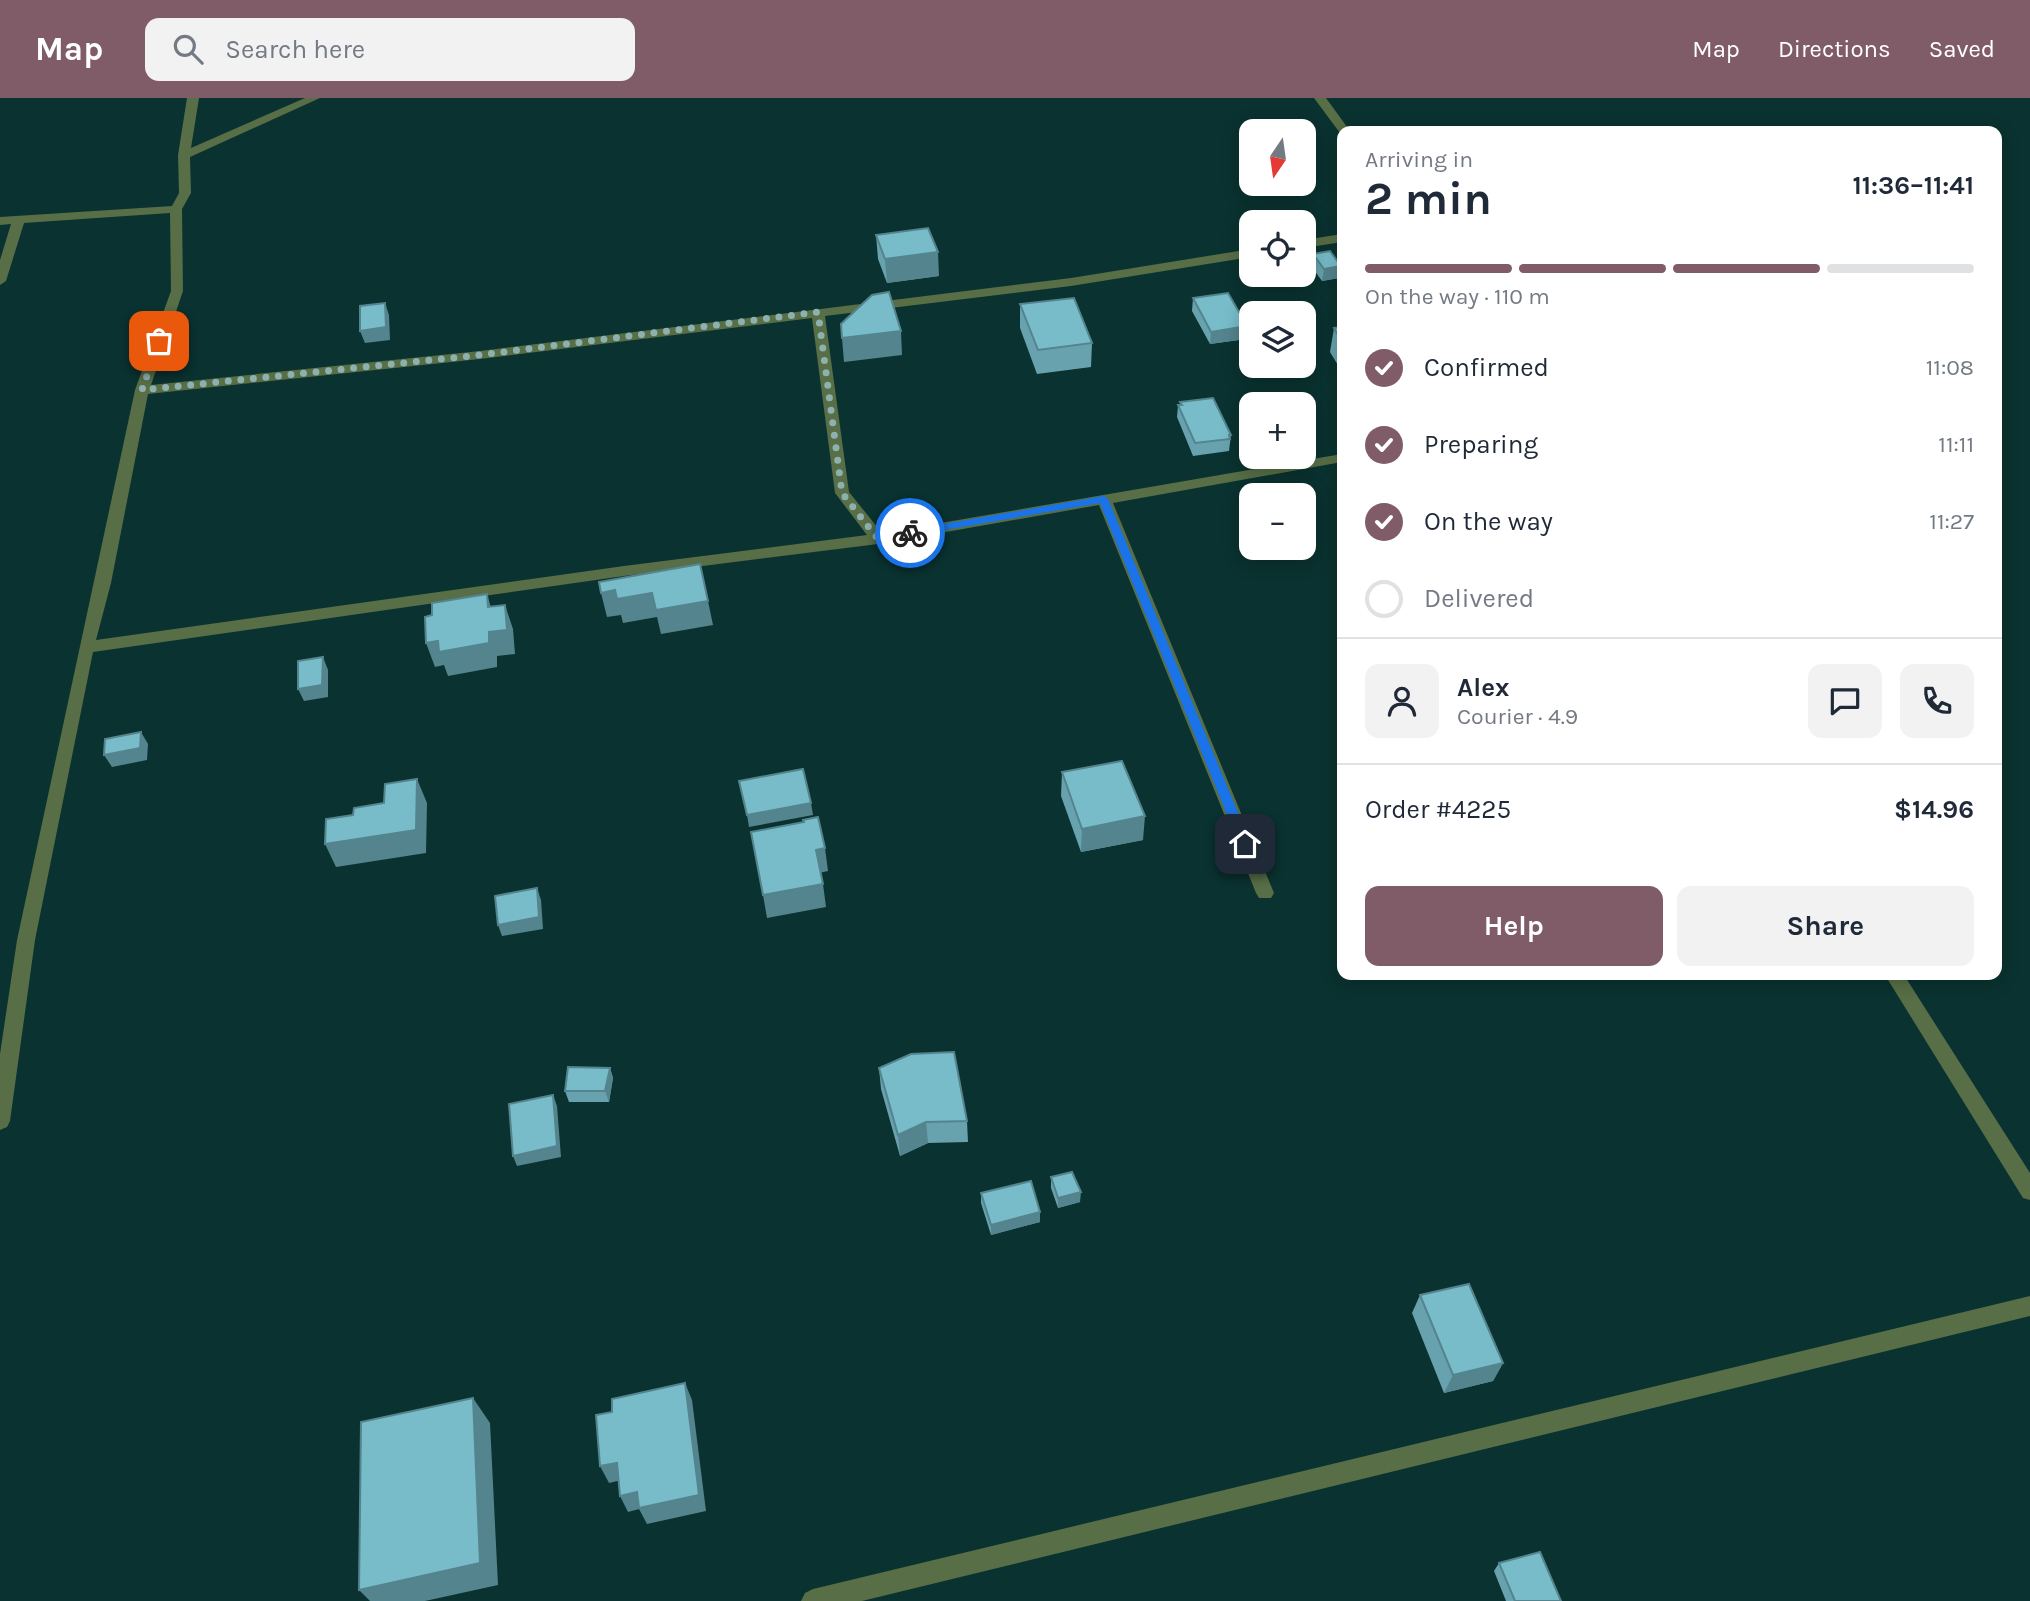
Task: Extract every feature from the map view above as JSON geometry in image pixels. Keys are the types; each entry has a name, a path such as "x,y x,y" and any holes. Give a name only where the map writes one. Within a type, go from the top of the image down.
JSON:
{"street":[{"path":"0,1121 26,940 86,647 103,583 142,390 177,291 176,209 185,193 184,155 193,98"},
{"path":"184,155 314,98"},
{"path":"1320,98 1340,126"},
{"path":"0,221 176,209"},
{"path":"0,281 19,219"},
{"path":"1316,242 1337,239"},
{"path":"142,390 480,355 1071,282 1239,255"},
{"path":"818,312 842,493 878,539"},
{"path":"86,647 624,571 878,539 1337,459"},
{"path":"1104,499 1265,893"},
{"path":"1897,980 2030,1191"},
{"path":"813,1601 2030,1306"}],"building":[{"path":"928,228 938,252 885,259 876,235"},
{"path":"1330,251 1337,261 1337,267 1324,269 1316,258 1316,253"},
{"path":"889,292 901,331 842,338 841,324 872,295"},
{"path":"1228,293 1239,312 1239,327 1211,332 1193,298"},
{"path":"1074,298 1092,343 1038,350 1020,304"},
{"path":"385,303 386,327 360,331 360,306"},
{"path":"1213,398 1231,435 1230,439 1195,443 1178,405 1182,405 1180,402"},
{"path":"700,564 708,601 656,610 652,593 617,599 615,590 601,593 599,582"},
{"path":"487,594 488,607 505,605 507,630 489,632 489,643 439,652 438,641 426,643 425,617 432,615 432,603"},
{"path":"323,657 322,685 298,689 298,661"},
{"path":"141,732 140,748 104,755 105,739"},
{"path":"1122,761 1145,816 1082,829 1062,772"},
{"path":"803,769 811,803 747,815 739,781"},
{"path":"417,779 416,830 325,844 326,819 353,815 354,808 384,803 385,784"},
{"path":"818,817 825,848 816,850 823,884 763,895 751,832"},
{"path":"537,888 539,917 498,925 495,896"},
{"path":"954,1052 967,1121 926,1122 898,1135 879,1068 911,1054"},
{"path":"568,1067 610,1068 605,1091 565,1091"},
{"path":"553,1095 557,1146 513,1156 509,1104"},
{"path":"1072,1172 1081,1192 1058,1198 1051,1177"},
{"path":"1031,1181 1040,1212 991,1225 981,1193"},
{"path":"1469,1284 1503,1363 1453,1375 1420,1295"},
{"path":"685,1383 699,1495 639,1508 637,1492 620,1496 617,1463 600,1466 596,1415 612,1412 612,1399"},
{"path":"473,1398 480,1563 359,1590 361,1422"},
{"path":"1540,1552 1561,1601 1515,1601 1499,1563"}],"way so far":[{"path":"159,341 142,390 480,355 818,312 842,493 878,539 910,533"}],"route":[{"path":"910,533 1104,499 1245,844"}]}
